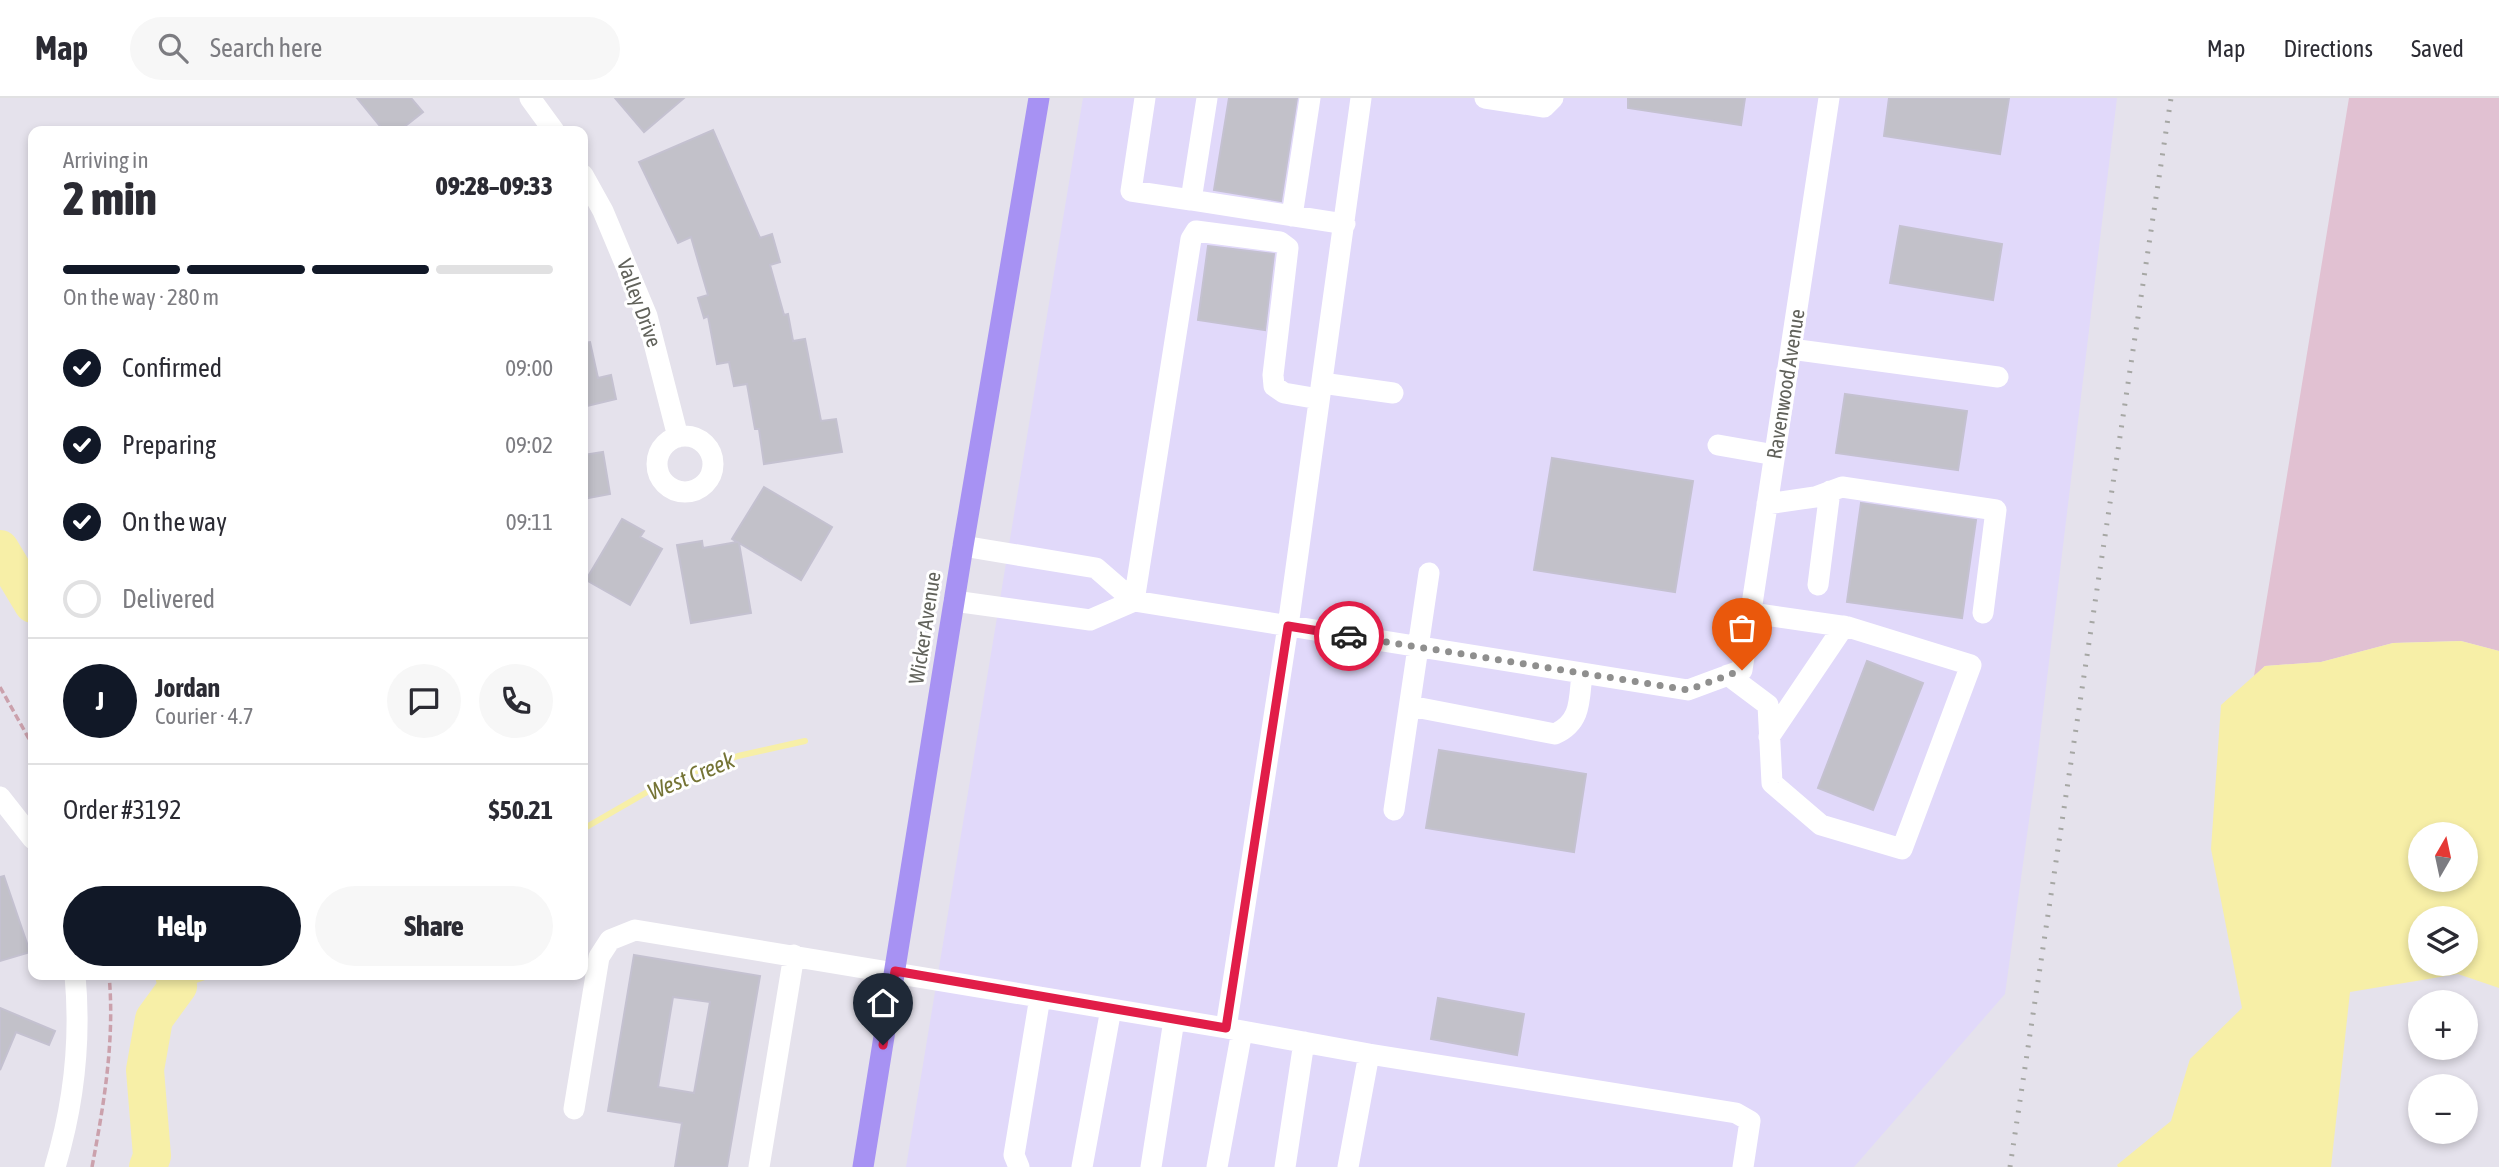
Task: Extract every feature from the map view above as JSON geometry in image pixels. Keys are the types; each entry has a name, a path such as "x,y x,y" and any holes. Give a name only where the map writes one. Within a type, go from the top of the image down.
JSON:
{"highway":[{"name":"Wicker Avenue","path":"863,1167 963,546 1039,98"}],"street":[{"path":"530,98 550,126"},
{"path":"1145,98 1131,191 1345,225"},
{"path":"1191,200 1207,98"},
{"path":"1292,216 1310,98"},
{"path":"1217,1167 1361,98"},
{"path":"1485,98 1544,107 1553,98"},
{"name":"Ravenwood Avenue","path":"1735,672 1751,613 1829,98"},
{"name":"Valley Drive","path":"588,184 603,211 647,316 678,437"},
{"path":"1134,601 1191,239 1196,231 1280,242 1288,248 1273,375 1274,386 1284,393 1393,393"},
{"path":"1791,349 1998,377"},
{"path":"1718,445 1775,454"},
{"path":"1768,504 1815,496 1842,487 1856,487 1996,510 1983,613"},
{"path":"1818,585 1830,491"},
{"path":"963,546 1096,568 1134,601 1688,690 1735,672 1768,705 1772,783 1821,825 1902,849 1971,665 1844,626 1751,613"},
{"path":"1394,810 1429,573"},
{"path":"954,601 1090,620 1134,601"},
{"path":"1769,737 1844,626"},
{"path":"1410,706 1555,734 1568,728 1576,717 1582,673"},
{"path":"0,797 28,833"},
{"path":"574,1109 599,957 610,940 635,930 895,971 1369,1054 1736,1113 1750,1121 1743,1167"},
{"path":"759,1167 794,955"},
{"path":"55,1167 66,1127 75,1069 75,980"},
{"path":"1019,1167 1014,1156 1040,997"},
{"path":"1082,1167 1111,1009"},
{"path":"1151,1167 1174,1020"},
{"path":"1285,1167 1304,1042"},
{"path":"1348,1167 1369,1054"}],"path":[{"path":"0,687 28,738"},
{"path":"92,1167 102,1116 110,1043 112,1009 109,980"}],"shaded area":[{"path":"1083,98 2117,98 2036,770 2005,994 1854,1167 906,1167"},
{"path":"2349,98 2499,98 2499,651 2461,641 2393,643 2321,662 2265,666 2254,676"},
{"path":"2461,641 2499,651 2499,988 2464,976 2478,976 2478,906 2408,906 2408,976 2446,976 2350,992 2331,1167 2118,1167 2117,1165 2171,1121 2190,1059 2242,1008 2211,849 2221,705 2265,666 2321,662 2393,643"}],"building":[{"path":"357,98 411,98 423,112 405,126 380,126"},
{"path":"615,98 684,98 644,132"},
{"path":"1229,98 1297,98 1281,201 1214,190"},
{"path":"1628,98 1745,98 1741,125 1628,108"},
{"path":"1889,98 2009,98 2000,154 1884,136"},
{"path":"713,130 760,238 772,234 780,262 770,265 784,315 788,314 793,341 805,339 821,421 836,419 842,452 764,464 759,429 755,429 747,384 734,386 729,362 717,364 708,316 704,318 698,298 708,295 691,237 678,243 639,162"},
{"path":"1900,226 2002,244 1993,300 1890,283"},
{"path":"1208,246 1274,254 1265,330 1198,320"},
{"path":"588,342 598,378 611,375 616,399 588,406"},
{"path":"1845,394 1967,411 1958,470 1836,453"},
{"path":"603,452 610,494 588,498 588,454"},
{"path":"1552,458 1693,481 1675,592 1534,570"},
{"path":"764,487 832,527 801,580 739,543 751,613 691,623 677,545 702,541 703,548 737,542 732,539"},
{"path":"1861,503 1976,520 1962,618 1847,602"},
{"path":"622,519 644,531 640,537 662,549 630,605 588,581 588,577"},
{"path":"1867,661 1923,683 1873,810 1818,788"},
{"path":"1439,750 1586,774 1574,852 1426,828"},
{"path":"4,876 28,953 0,961 0,877"},
{"path":"634,955 760,976 727,1167 675,1167 682,1123 608,1111","holes":["673,997 710,1002 694,1093 658,1087"]},
{"path":"1438,998 1524,1014 1517,1055 1431,1039"},
{"path":"0,1008 55,1031 49,1045 16,1032 0,1070"}],"waterway":[{"path":"0,549 28,596"},
{"name":"West Creek","path":"588,826 661,784 738,756 805,741"},
{"name":"West Creek","path":"148,1167 152,1156 145,1070 154,1019 178,986 176,980"},
{"name":"West Creek","path":"178,986 196,980"}],"railway":[{"path":"2010,1167 2171,98"}],"way so far":[{"path":"1349,636 1688,690 1742,670"}],"route":[{"path":"883,1045 895,971 1226,1028 1288,626 1349,636"}]}
